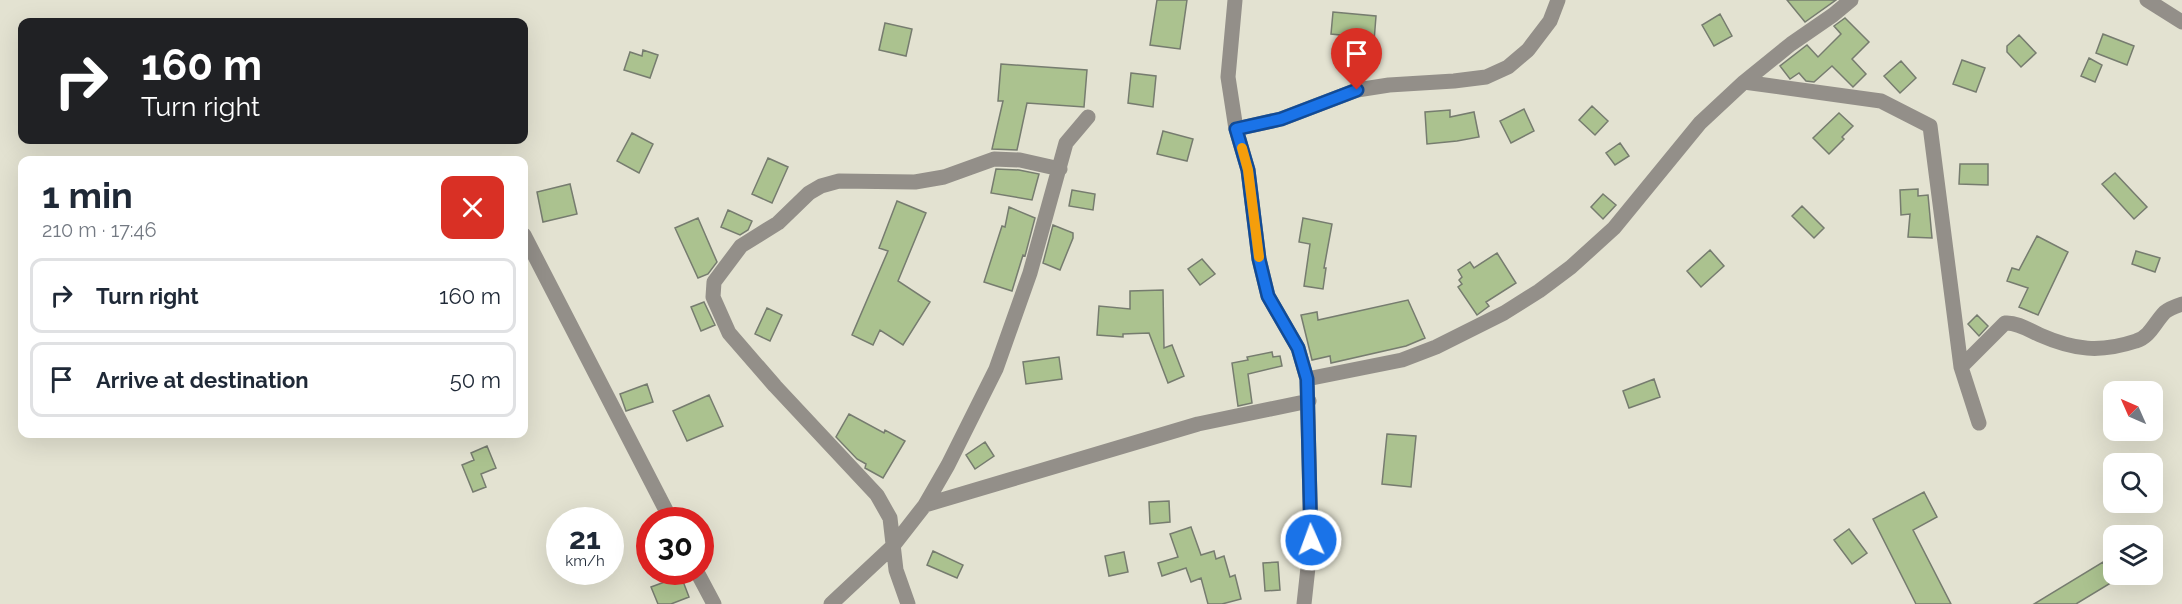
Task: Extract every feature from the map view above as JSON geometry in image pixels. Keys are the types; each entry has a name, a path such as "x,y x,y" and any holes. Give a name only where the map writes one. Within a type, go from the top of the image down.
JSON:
{"street":[{"path":"1234,0 1228,77 1236,129 1248,170 1259,259 1268,296 1298,348 1307,379 1311,540 1304,604"},
{"path":"1236,129 1281,119 1357,90 1486,77 1508,67 1544,33 1558,0"},
{"path":"1307,379 1402,360 1437,347 1504,313 1539,291 1571,267 1614,228 1700,123 1744,82 1851,0"},
{"path":"2147,0 2182,22"},
{"path":"1744,82 1881,101 1930,126 1960,367 1978,423"},
{"path":"831,604 893,546 925,506 948,465 996,369 1030,273 1066,143 1088,117"},
{"path":"908,604 896,570 890,518 877,495 729,333 713,297 714,282 741,246 778,223 803,198 821,186 839,181 915,182 935,179 972,169 994,159 1020,160 1060,169"},
{"path":"528,243 663,507"},
{"path":"1960,367 2005,323 2012,322 2051,340 2078,348 2108,347 2138,341 2145,337 2165,313 2182,304"},
{"path":"925,506 1198,424 1309,401"},
{"path":"704,585 714,604"}],"building":[{"path":"1157,0 1187,0 1180,49 1150,45"},
{"path":"1787,0 1836,0 1805,22"},
{"path":"1333,12 1376,16 1372,67 1344,65 1345,44 1339,44 1340,35 1331,34"},
{"path":"1720,14 1732,36 1714,46 1702,25"},
{"path":"1845,18 1869,42 1852,59 1866,74 1853,87 1832,66 1814,82 1806,81 1799,73 1790,79 1780,66 1807,45 1818,57 1841,34 1834,26"},
{"path":"885,23 912,29 906,56 879,50"},
{"path":"2103,34 2134,46 2127,65 2096,53"},
{"path":"2019,35 2036,53 2021,67 2007,52 2007,46"},
{"path":"643,50 658,55 650,78 624,70 630,52 642,56"},
{"path":"2089,58 2102,65 2095,82 2081,76"},
{"path":"1962,60 1985,68 1976,92 1953,84"},
{"path":"1901,61 1916,78 1900,93 1884,76"},
{"path":"1001,64 1087,70 1084,107 1027,103 1017,150 992,149 1003,101 998,101"},
{"path":"1131,73 1156,76 1153,107 1128,103"},
{"path":"1592,106 1608,121 1595,135 1579,120"},
{"path":"1524,109 1534,131 1511,143 1500,121"},
{"path":"1450,110 1450,117 1474,112 1479,137 1427,144 1425,112"},
{"path":"1839,113 1853,126 1829,154 1813,138"},
{"path":"1163,131 1193,139 1187,161 1157,154"},
{"path":"632,133 653,144 639,173 617,161"},
{"path":"1620,143 1629,156 1615,165 1606,153"},
{"path":"768,158 788,167 772,203 752,194"},
{"path":"1960,164 1988,164 1988,185 1959,184"},
{"path":"996,169 1039,174 1032,200 991,193"},
{"path":"2115,173 2147,207 2134,219 2102,184"},
{"path":"570,184 577,214 543,222 537,192"},
{"path":"1918,189 1918,196 1928,195 1932,238 1908,237 1910,214 1901,215 1900,190"},
{"path":"1072,190 1095,194 1093,210 1069,206"},
{"path":"1603,194 1616,205 1603,219 1591,207"},
{"path":"897,201 926,213 898,281 930,302 903,345 880,330 873,345 852,335 888,251 879,248"},
{"path":"1802,206 1824,228 1814,238 1792,216"},
{"path":"1009,207 1035,218 1025,256 1023,255 1012,291 984,282 1002,226 1005,227"},
{"path":"728,210 752,221 748,230 740,235 721,227"},
{"path":"698,218 717,262 708,274 698,278 675,228"},
{"path":"1303,218 1332,224 1324,268 1326,268 1323,289 1304,286 1310,244 1299,242"},
{"path":"1053,225 1073,233 1060,270 1043,263"},
{"path":"2037,236 2068,252 2038,315 2019,307 2028,288 2007,281 2012,268 2019,270"},
{"path":"1710,250 1724,266 1701,287 1687,271"},
{"path":"2136,251 2160,258 2155,272 2132,264"},
{"path":"1497,253 1516,283 1486,302 1489,306 1477,315 1458,287 1462,284 1459,280 1462,277 1458,270 1470,262 1474,268"},
{"path":"1202,259 1215,274 1200,285 1188,269"},
{"path":"1163,290 1164,348 1172,345 1184,376 1168,383 1149,333 1123,334 1123,337 1097,335 1099,306 1130,309 1130,291"},
{"path":"1408,300 1425,338 1406,346 1331,363 1330,356 1312,360 1301,315 1317,312 1318,320"},
{"path":"704,302 715,325 701,331 691,307"},
{"path":"767,308 782,315 770,341 755,334"},
{"path":"1977,315 1988,326 1979,336 1968,324"},
{"path":"1272,352 1273,357 1280,356 1282,366 1248,374 1252,403 1238,406 1232,363 1248,360 1247,357"},
{"path":"1059,357 1062,379 1026,384 1023,362"},
{"path":"1654,379 1660,397 1629,408 1623,391"},
{"path":"647,384 653,402 626,411 620,394"},
{"path":"709,395 723,426 687,441 673,411"},
{"path":"849,414 884,433 885,430 905,441 883,478 865,468 866,464 857,459 836,437"},
{"path":"1387,434 1416,436 1411,487 1382,484"},
{"path":"985,442 994,456 975,469 966,455"},
{"path":"487,446 496,468 481,474 486,487 473,492 462,465 474,460 471,453"},
{"path":"1924,492 1937,517 1913,530 1951,604 1916,604 1873,519"},
{"path":"1169,501 1170,522 1150,524 1149,502"},
{"path":"1191,527 1201,555 1214,551 1216,559 1224,556 1230,577 1235,575 1241,599 1222,604 1208,604 1201,578 1191,582 1186,568 1162,576 1158,563 1178,557 1170,534"},
{"path":"1849,529 1867,553 1852,564 1834,540"},
{"path":"933,551 963,565 957,578 927,565"},
{"path":"1124,552 1128,572 1109,576 1105,556"},
{"path":"1278,562 1280,590 1265,591 1263,563"},
{"path":"2103,562 2103,585 2107,585 2076,604 2034,604"},
{"path":"684,585 689,597 671,604 658,604 651,587"}],"slow traffic":[{"path":"1242,148 1248,170 1259,257"}],"route":[{"path":"1311,540 1307,379 1298,348 1268,296 1259,259 1248,170 1236,129 1281,119 1328,99 1357,90"}]}
